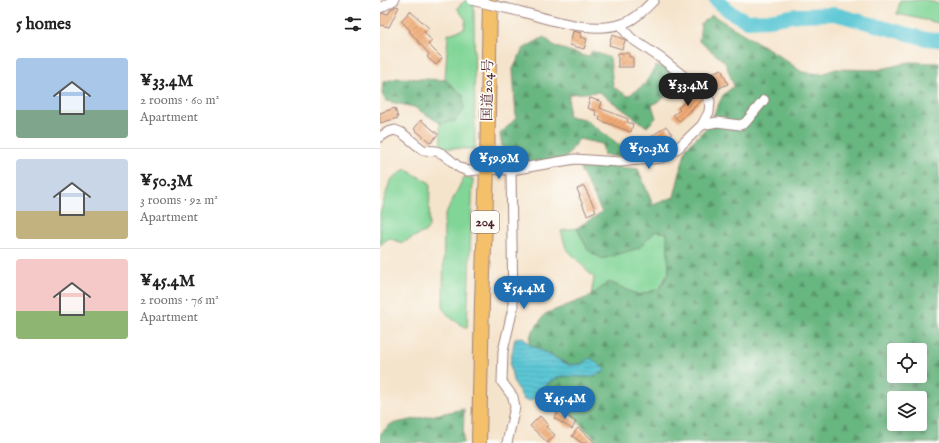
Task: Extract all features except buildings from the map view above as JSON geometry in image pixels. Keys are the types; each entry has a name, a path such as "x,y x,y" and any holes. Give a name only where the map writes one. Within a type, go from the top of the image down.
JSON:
{"highway":[{"name":"国道204号","path":"479,443 490,0"}],"street":[{"path":"380,8 394,0"},
{"path":"471,0 577,25 595,27 622,24 640,14 654,0"},
{"path":"380,137 395,130 402,133 423,150 436,151 443,154 460,168 468,171 487,169 511,170 575,159 619,162 661,158 678,148 702,125 710,112 710,101 704,92 662,59 631,38 624,30 622,24"},
{"path":"702,125 717,122 740,125 745,124 764,100"},
{"path":"507,443 515,407 513,398 502,382 503,351 514,308 511,170"}],"green space":[{"path":"466,0 474,0 475,149 441,148 440,123 455,121 463,95 445,80 448,34 464,29 466,20 457,8"},
{"path":"900,0 927,0 939,4 939,23 897,14"},
{"path":"712,15 777,54 802,72 822,74 836,69 878,70 909,62 939,63 939,443 599,443 564,407 539,401 536,397 549,384 559,378 571,376 589,377 582,364 570,365 529,344 531,334 545,314 591,296 609,282 639,295 659,289 669,273 667,233 656,231 639,248 602,259 588,250 577,228 602,212 580,169 595,164 638,169 653,205 674,197 686,148 709,125 723,95 734,86 725,62 699,41 701,23"},
{"path":"544,37 556,47 588,57 592,51 610,58 613,87 628,96 644,85 656,66 665,67 679,81 677,90 652,105 656,118 647,127 599,92 569,94 568,116 584,119 628,151 624,158 604,155 602,144 579,139 565,159 513,163 503,151 500,134 516,118 513,69 523,49"},
{"path":"398,78 445,80 463,95 464,110 455,121 440,123 414,107 386,101 382,94 383,82"},
{"path":"405,169 430,183 429,226 426,231 402,243 389,238 380,245 380,213 390,181"},
{"path":"464,177 473,178 467,328 452,319 443,309 444,221 445,215"},
{"path":"577,228 588,250 639,248 656,231 667,233 669,272 659,289 639,295 609,282 591,296 594,278 566,248 561,231"},
{"path":"464,409 463,443 380,443 380,434 391,424"}],"water":[{"path":"523,337 529,344 569,365 582,364 589,358 605,369 603,373 589,377 561,376 549,382 531,401 524,400 513,381 510,364 515,338"}],"waterway":[{"path":"716,0 730,12 747,21 769,20 798,15 835,14 926,39 939,40"}]}
